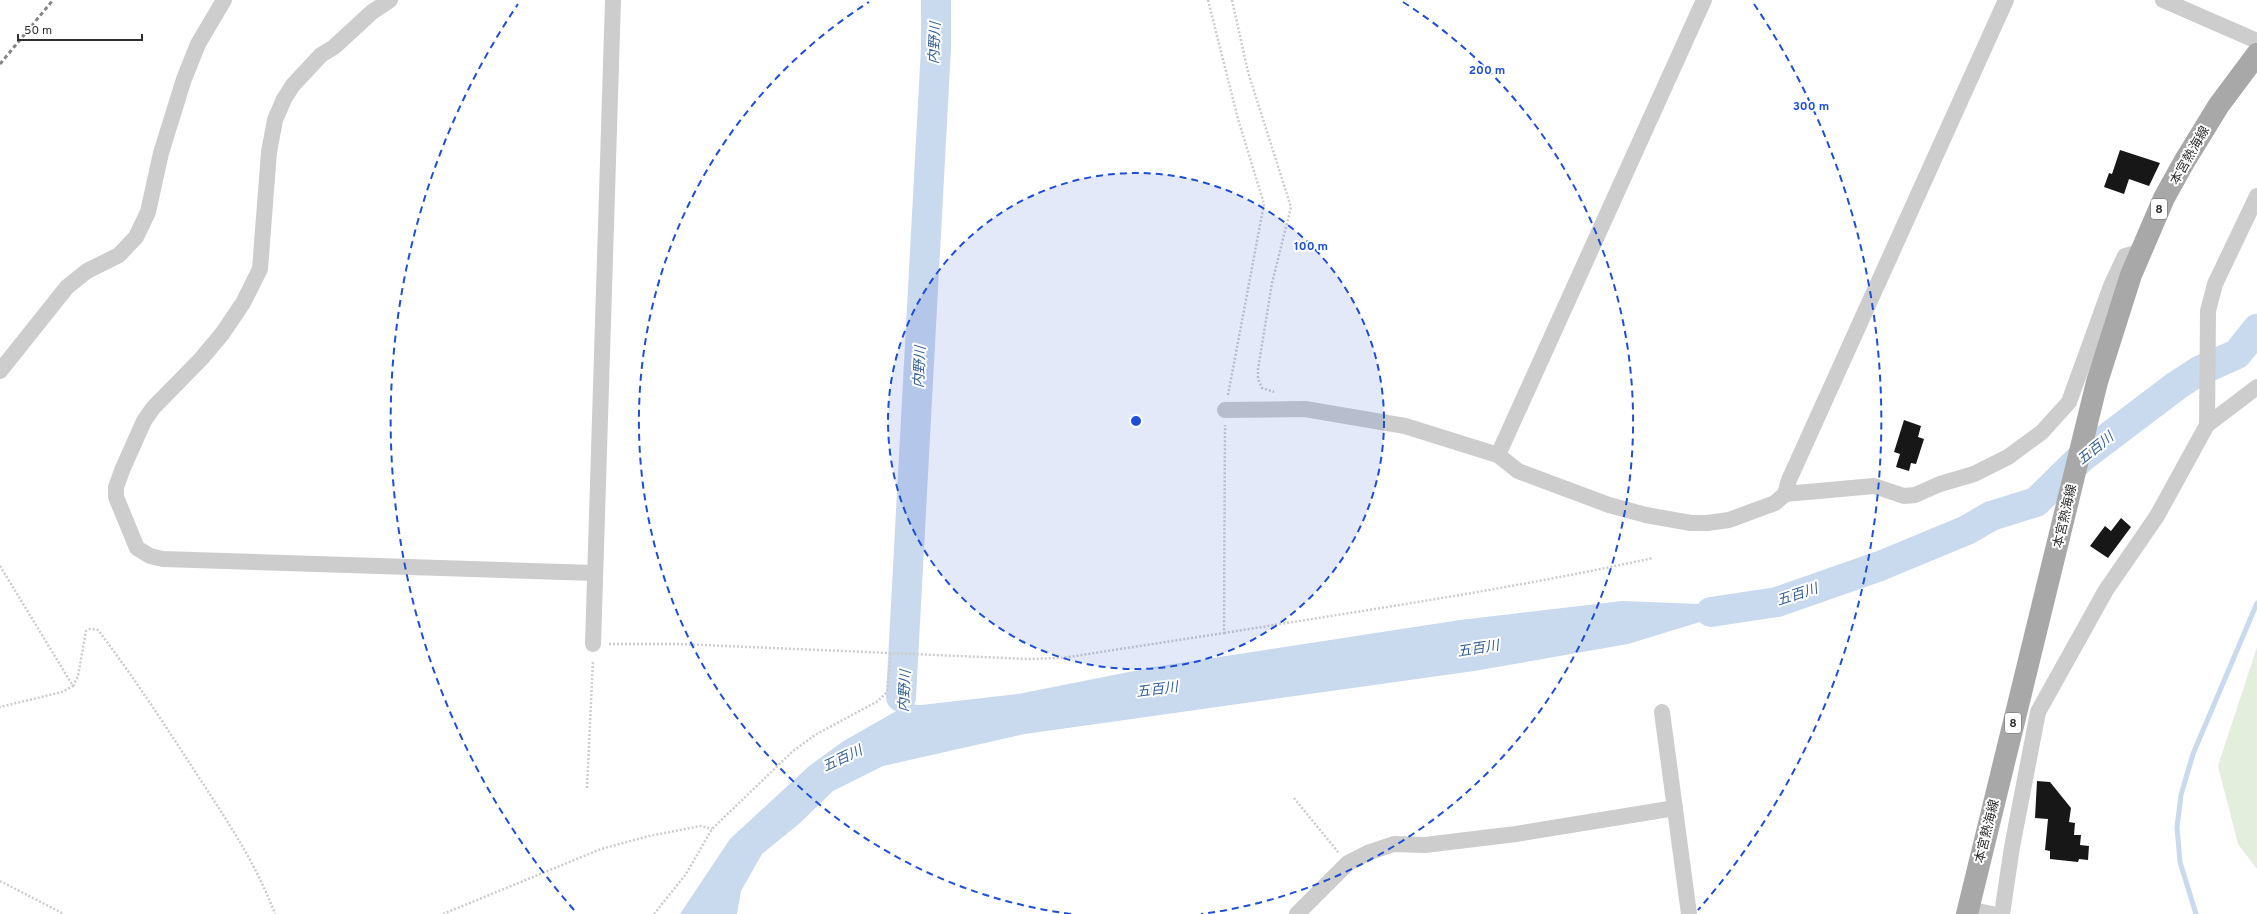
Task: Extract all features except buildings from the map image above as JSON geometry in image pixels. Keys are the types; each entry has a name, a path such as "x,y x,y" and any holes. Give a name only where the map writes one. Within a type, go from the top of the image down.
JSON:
{"main road":[{"name":"本宮熱海線","path":"1968,911 2097,382 2131,275 2164,198 2184,162 2219,105 2257,54"}],"street":[{"path":"0,372 67,287 87,270 119,254 136,237 148,212 161,153 184,79 198,44 224,0"},
{"path":"390,0 372,12 334,47 321,55 293,85 284,99 275,120 269,152 260,269 243,303 222,334 201,359 153,408 144,421 116,487 116,498 136,548 150,556 163,559 594,573"},
{"path":"593,644 594,573 613,0"},
{"path":"1498,455 1704,0"},
{"path":"1786,494 1789,480 2006,0"},
{"path":"2163,0 2257,41"},
{"path":"2002,914 2011,854 2038,712 2106,590 2157,516 2207,417 2208,311 2215,284 2257,196"},
{"path":"1225,410 1305,408 1405,426 1498,455 1518,471 1562,488 1646,515 1691,523 1707,523 1746,516 1775,503 1786,494 1874,486 1904,496 1915,495 1940,484 1974,474 2008,457 2042,432 2069,402 2111,286 2125,256 2140,252"},
{"path":"2207,417 2257,387"},
{"path":"1662,712 1689,914"},
{"path":"1297,914 1348,863 1370,852 1394,844 1425,845 1508,835 1675,808"},
{"path":"1968,911 1992,914"}],"path":[{"path":"1208,0 1238,119 1264,204 1225,410 1224,633"},
{"path":"1232,0 1248,72 1291,207 1272,283 1258,369 1258,379 1262,388 1282,393"},
{"path":"587,788 593,644 679,644 891,654 1062,658 1416,603 1594,571 1653,558"},
{"path":"0,566 74,686"},
{"path":"0,708 62,692 74,686 78,676 86,631 90,629 98,630 162,721 242,844 263,882 275,914"},
{"path":"654,914 686,874 712,829 793,751 815,735 878,701 887,692 891,654"},
{"path":"1294,798 1348,863"},
{"path":"442,914 601,848 649,836 702,826 712,829"},
{"path":"0,881 64,914"}],"green space":[{"path":"2257,647 2257,869 2238,844 2218,766"}],"water":[{"path":"1622,601 1752,606 1628,644 1474,671 1025,734 883,766 833,791 800,823 762,854 741,891 737,914 680,914 730,839 808,767 842,742 898,710 902,656 907,656 908,704 921,705 1018,694 1154,667 1460,620"}],"waterway":[{"name":"内野川","path":"901,697 936,48 936,0"},
{"name":"五百川","path":"1711,612 1777,602 1880,566 1967,530 1991,516 2036,502 2081,458 2176,386 2199,371 2237,354 2257,329"},
{"path":"2196,914 2180,862 2177,827 2181,795 2193,754 2257,603"}],"railway":[{"path":"0,64 53,0"}]}
